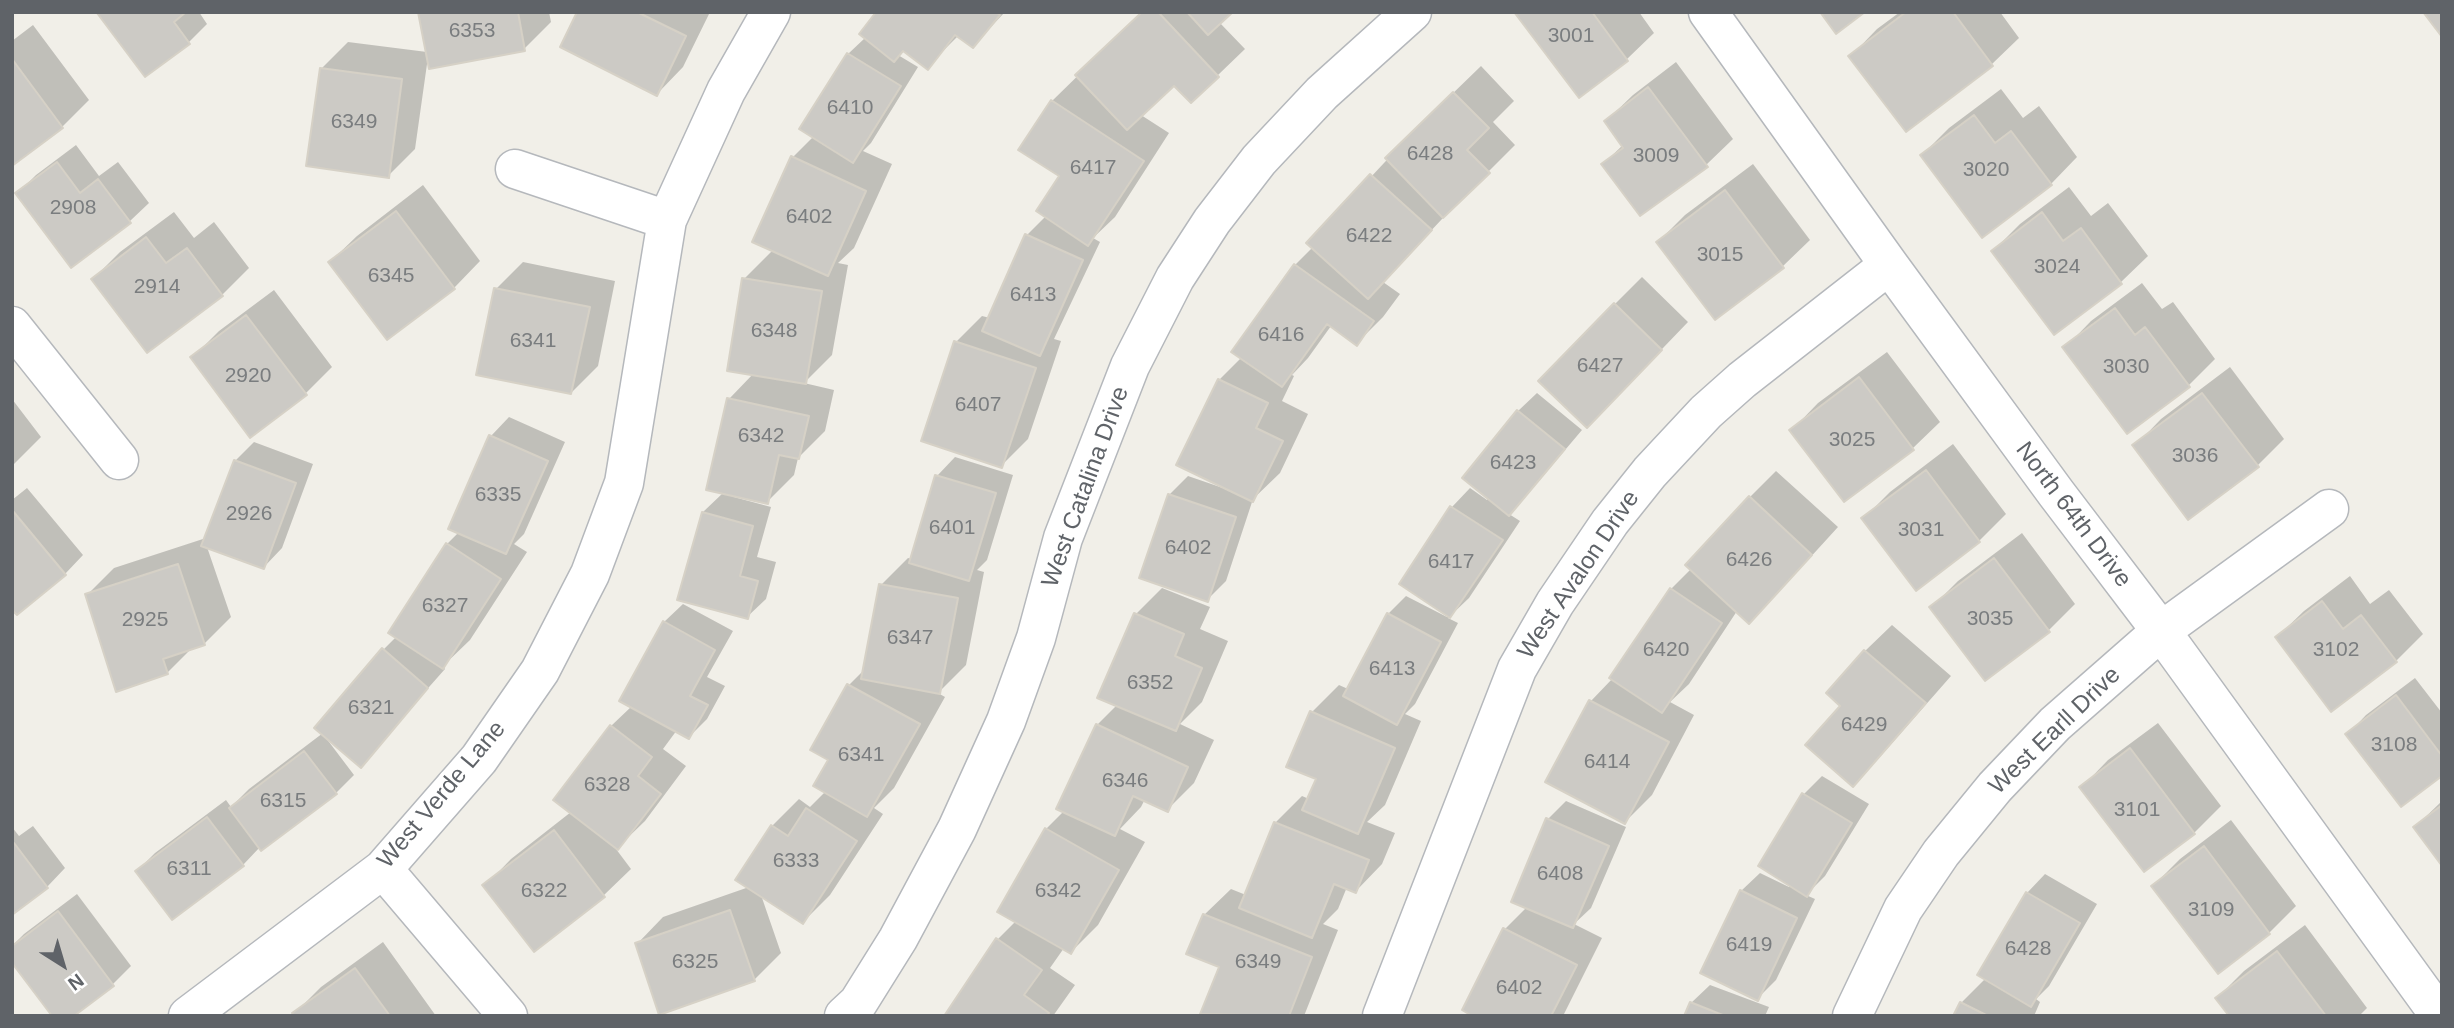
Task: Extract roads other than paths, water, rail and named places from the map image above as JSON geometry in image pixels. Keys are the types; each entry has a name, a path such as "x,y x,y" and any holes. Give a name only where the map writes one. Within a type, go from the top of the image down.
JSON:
{"street":[{"name":"West Verde Lane","path":"188,1016 383,869 479,759 540,671 590,574 624,482 667,220 726,91 771,12"},
{"name":"West Catalina Drive","path":"844,1016 858,1003 898,939 957,829 1006,721 1036,638 1063,538 1130,366 1175,278 1212,221 1259,160 1322,93 1412,12"},
{"name":"North 64th Drive","path":"1708,12 1889,265 2056,494 2161,631 2440,1016"},
{"path":"515,169 667,220"},
{"name":"West Avalon Drive","path":"1382,1016 1517,669 1555,603 1650,471 1706,412 1742,380 1889,265"},
{"path":"12,326 119,460"},
{"name":"West Earll Drive","path":"1852,1016 1903,909 1941,853 1995,787 2054,724 2161,631 2329,509"},
{"path":"383,869 508,1016"}]}
